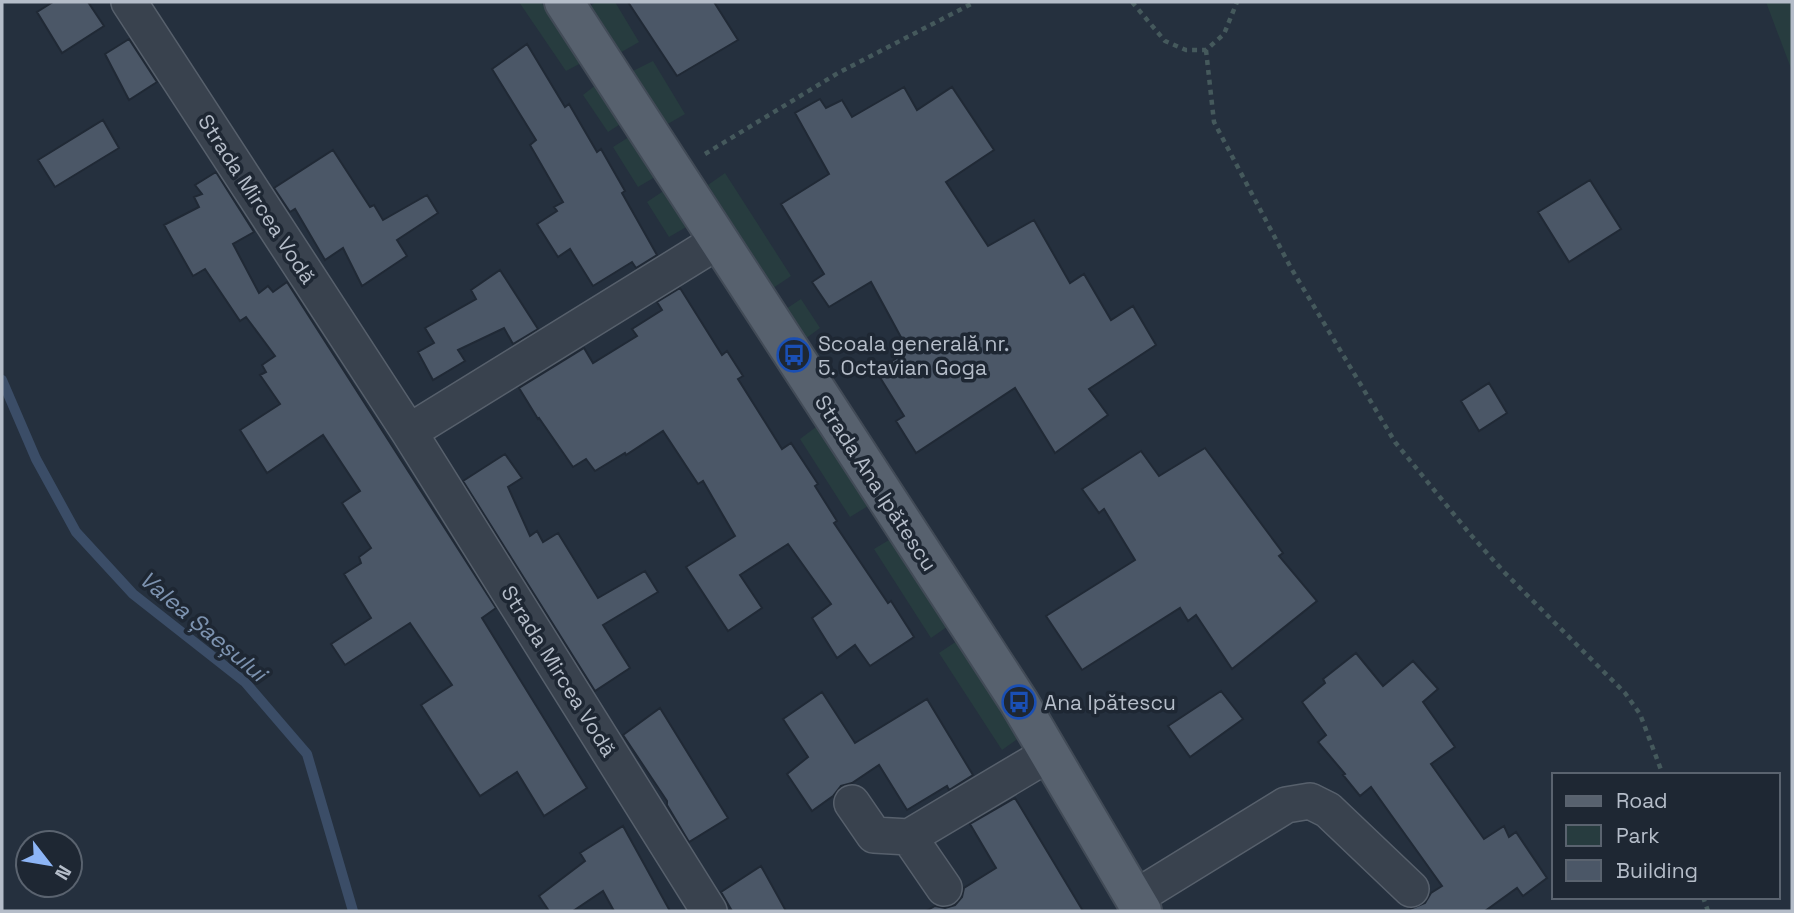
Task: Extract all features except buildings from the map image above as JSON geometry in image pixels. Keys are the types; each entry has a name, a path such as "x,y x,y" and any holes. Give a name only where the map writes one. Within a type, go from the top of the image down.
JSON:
{"main road":[{"name":"Strada Ana Ipătescu","path":"564,2 1019,702 1138,905"}],"street":[{"name":"Strada Mircea Vodă","path":"129,2 409,432 709,911"},
{"path":"409,432 719,241"},
{"path":"852,803 874,835 909,837 1050,753"},
{"name":"Strada Ana Ipătescu","path":"1138,905 1286,805 1310,801 1328,810 1411,889"},
{"path":"909,837 944,888"}],"path":[{"path":"675,173 838,74 975,2"},
{"path":"1132,2 1166,41 1186,50 1206,50 1224,34 1237,2"},
{"path":"1206,50 1214,122 1291,268 1395,442 1504,572 1625,693 1640,714 1662,773"}],"green space":[{"path":"519,2 541,2 581,63 566,71"},
{"path":"596,2 615,2 639,42 618,54 589,7"},
{"path":"1766,2 1792,2 1792,71"},
{"path":"653,61 685,114 666,125 633,71"},
{"path":"597,84 622,123 608,132 583,95"},
{"path":"629,137 655,177 638,187 613,147"},
{"path":"725,173 791,276 773,288 708,185"},
{"path":"665,190 688,226 669,237 647,202"},
{"path":"801,299 820,328 805,339 786,309"},
{"path":"820,424 873,503 850,517 800,439"},
{"path":"894,537 951,624 931,638 874,549"},
{"path":"960,639 1016,730 1016,740 1002,750 939,653"}],"waterway":[{"name":"Valea Șaeșului","path":"2,380 36,459 76,532 133,594 245,682 307,754 353,911"}],"place":[{"name":"Scoala generală nr. 5. Octavian Goga","path":"794,355"},
{"name":"Ana Ipătescu","path":"1019,702"}]}
